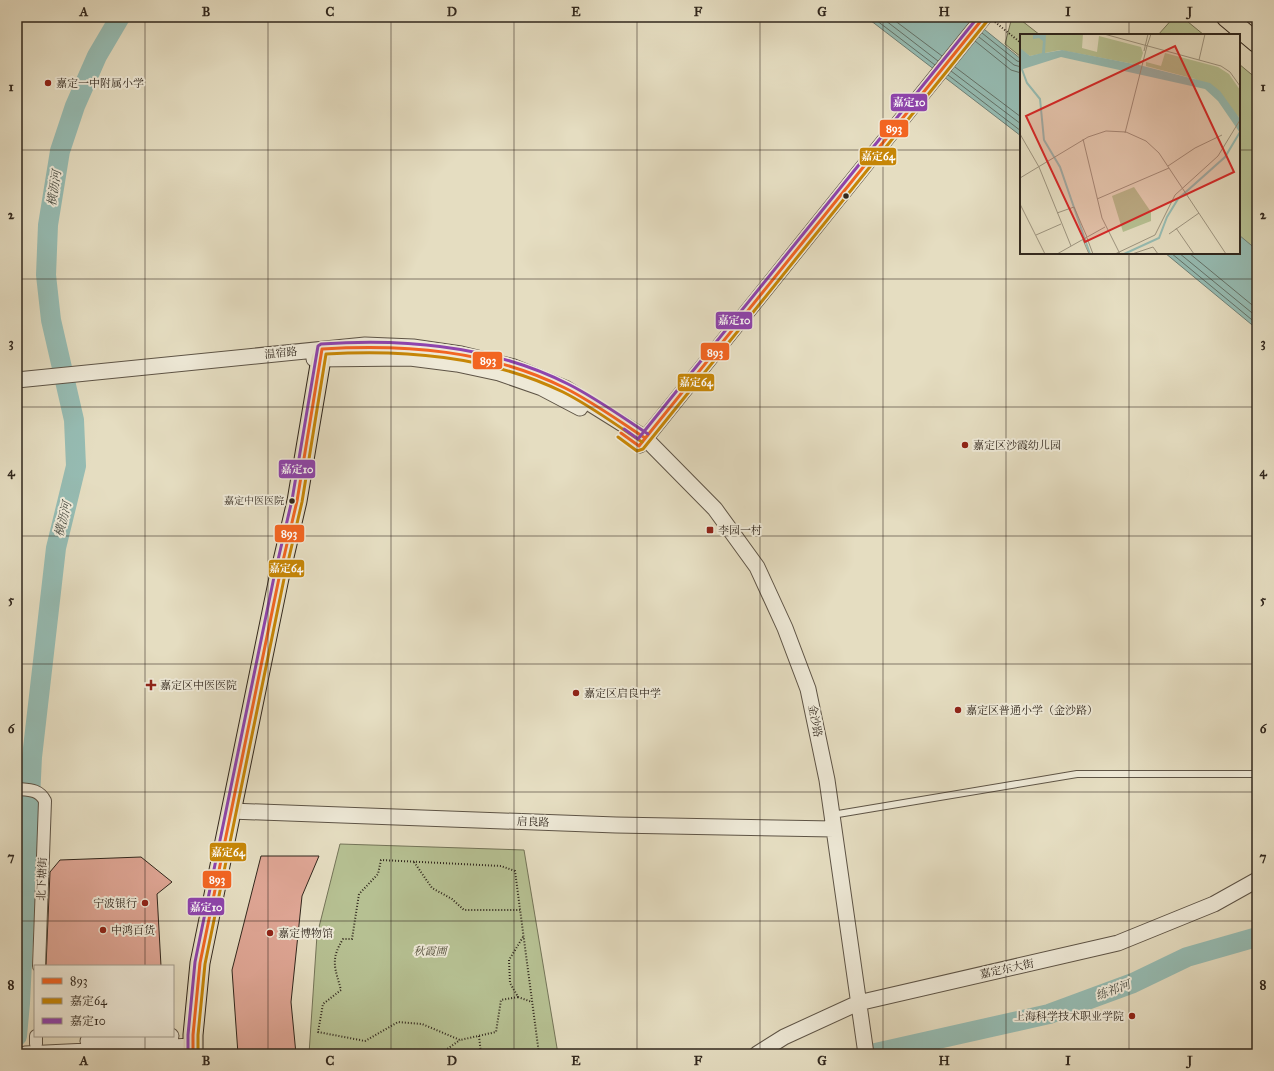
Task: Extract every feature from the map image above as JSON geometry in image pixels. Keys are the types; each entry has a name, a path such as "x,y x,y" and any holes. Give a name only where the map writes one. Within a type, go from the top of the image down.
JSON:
{"main road":[{"path":"1211,17 1231,34"},
{"path":"1226,17 1257,43"},
{"path":"1240,42 1257,56"},
{"path":"193,1045 200,963 279,578 297,501 321,358"}],"street":[{"path":"78,378 321,358 410,358 457,364 499,373 549,392 642,442 985,18"},
{"name":"温宿路","path":"17,380 48,381 78,378 365,345 414,347 461,354 514,367 565,388 642,442"},
{"path":"17,390 48,381"},
{"name":"金沙路","path":"642,442 715,510 757,567 785,628 808,689 827,780 831,825 854,1005 863,1052"},
{"name":"北下塘街","path":"17,789 39,792 45,801 39,965"},
{"name":"启良路","path":"232,811 608,824 831,825"},
{"name":"嘉定东大街","path":"757,1054 784,1037 854,1005 910,989 1068,956 1118,943 1214,904 1257,880"},
{"path":"28,1046 158,1037"},
{"path":"174,1037 193,1045"},
{"path":"28,1046 193,1045"}],"lane":[{"path":"831,825 1077,774 1257,774"}],"path":[{"path":"985,18 1020,42"},
{"path":"460,1040 422,1024 398,1022 365,1041 318,1032 323,1004 341,990 335,966 335,952 343,939 352,939 359,894 378,874 381,860 501,866 515,871 539,1054"},
{"path":"414,862 432,888 452,899 464,910 520,910"},
{"path":"518,997 510,983 509,960 523,937"},
{"path":"440,1054 460,1040 496,1032 501,1000 518,997 532,1002"},
{"path":"479,1036 481,1054"}],"green space":[{"path":"1012,17 1017,17 1039,34 1020,34 1020,56 1005,44"},
{"path":"1174,17 1182,17 1203,34 1159,34"},
{"path":"1240,65 1257,79 1257,254 1240,240"},
{"name":"秋霞圃","path":"340,844 524,850 558,1054 309,1054 317,935"}],"water":[{"path":"866,17 969,17 1020,58 1020,135"},
{"path":"1240,236 1257,250 1257,329 1166,254 1240,254"}],"building":[{"name":"嘉定博物馆","path":"261,856 319,856 302,896 291,1002 296,1054 238,1054 232,970"},
{"name":"中鸿百货","path":"141,857 172,882 157,894 161,965 46,965 50,872 60,860"}],"waterway":[{"name":"横沥河","path":"17,1036 20,1003 32,757 56,548 76,466 74,420 51,320 46,275 48,225 60,151 75,106 97,56 120,17"},
{"name":"练祁河","path":"871,1054 1049,1014 1133,983 1187,957 1257,937"}],"transit line":[{"name":"嘉定10","path":"624,429 638,439 978,17"},
{"name":"893","path":"621,433 639,446 984,17"},
{"name":"嘉定64","path":"618,437 637,451 643,449 988,20"},
{"name":"嘉定10","path":"188,1054 188,1035 195,962 274,577 292,500 318,346 321,344 353,342 416,344 447,347 509,360 539,371 578,389 648,434"},
{"name":"893","path":"193,1054 193,1035 200,963 279,578 297,501 322,349 415,349 446,352 507,365 536,375 575,393 645,438"},
{"name":"嘉定64","path":"198,1054 198,1035 205,964 284,579 302,502 326,354 417,354 477,363 506,370 535,380 573,397 642,442"}],"place":[{"name":"嘉定一中附属小学","path":"48,83"},
{"name":"嘉定区沙霞幼儿园","path":"965,445"},
{"name":"嘉定中医医院","path":"292,501"},
{"name":"李园一村","path":"710,530"},
{"name":"嘉定区中医医院","path":"151,685"},
{"name":"嘉定区启良中学","path":"576,693"},
{"name":"嘉定区普通小学（金沙路）","path":"958,710"},
{"name":"宁波银行","path":"145,903"},
{"name":"中鸿百货","path":"103,930"},
{"name":"嘉定博物馆","path":"270,933"},
{"name":"上海科学技术职业学院","path":"1132,1016"}]}
